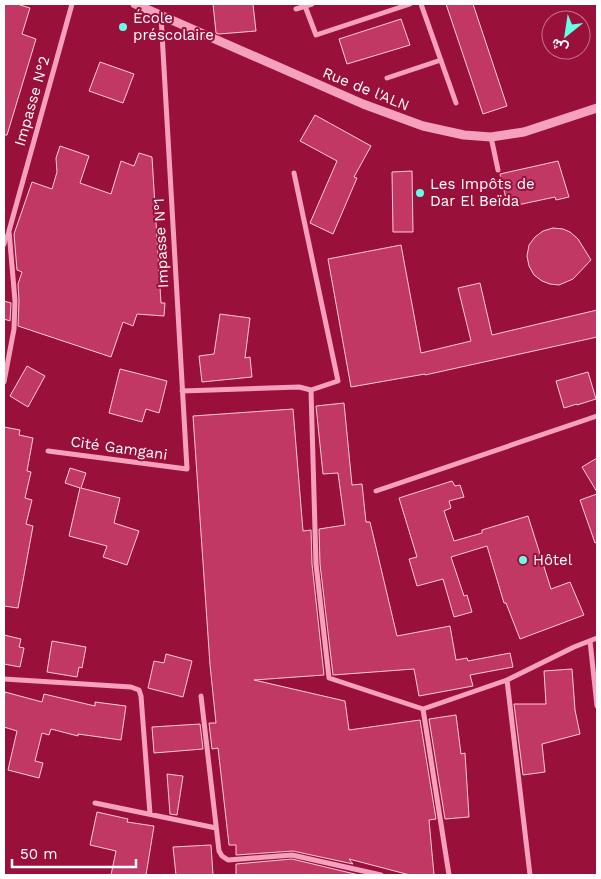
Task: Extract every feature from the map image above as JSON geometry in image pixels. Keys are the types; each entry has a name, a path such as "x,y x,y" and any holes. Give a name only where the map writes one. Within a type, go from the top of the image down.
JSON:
{"street":[{"name":"Impasse N°2","path":"4,382 14,329 15,301 9,231 72,4"},
{"name":"Rue de l'ALN","path":"135,4 363,104 422,126 464,135 491,136 524,132 597,108"},
{"path":"296,9 312,4"},
{"path":"304,6 316,35 410,4"},
{"path":"421,4 456,103"},
{"name":"Impasse N°1","path":"161,15 187,470"},
{"path":"387,78 441,60"},
{"path":"491,136 498,170"},
{"path":"182,391 299,387 311,390 338,382 294,173"},
{"path":"311,390 316,564 329,678 423,709 507,680 597,638"},
{"path":"376,491 597,416"},
{"name":"Cité Gamgani","path":"48,451 187,470"},
{"path":"590,641 597,706"},
{"path":"4,679 131,687 139,690 150,814"},
{"path":"507,680 530,875"},
{"path":"201,696 219,852 222,856 228,860 292,856 380,875"},
{"path":"423,709 449,875"},
{"path":"95,803 216,828"}],"lane":[{"path":"4,245 9,231"}],"building":[{"path":"4,4 17,4 30,8 22,34 36,39 7,135 4,135"},
{"path":"213,4 253,4 256,31 216,33"},
{"path":"446,4 473,4 507,106 483,114"},
{"path":"401,19 410,45 347,64 339,39"},
{"path":"100,62 134,74 123,103 89,91"},
{"path":"315,115 371,146 354,177 357,178 333,234 310,223 337,161 300,141"},
{"path":"60,146 89,156 80,183 111,194 121,161 134,166 139,153 152,157 161,303 165,303 164,316 137,314 133,326 123,322 111,357 18,326 18,284 22,272 17,270 14,234 32,182 52,189 57,172 56,158"},
{"path":"558,161 569,197 556,200 555,197 508,207 500,174"},
{"path":"412,171 413,232 393,232 392,172"},
{"path":"553,228 570,232 578,239 591,260 573,279 559,285 542,281 534,275 529,266 527,256 529,245 535,237 543,231"},
{"path":"401,245 421,353 471,341 458,288 480,283 492,335 597,310 597,337 425,375 351,387 328,259"},
{"path":"4,301 11,303 10,321 4,319"},
{"path":"220,314 250,318 245,358 250,357 252,377 202,382 199,356 214,354"},
{"path":"27,366 45,376 28,407 10,396"},
{"path":"120,369 167,381 159,413 146,409 142,422 109,413"},
{"path":"588,372 596,399 564,408 556,381"},
{"path":"344,403 352,485 362,484 366,522 370,522 397,636 450,626 456,660 467,658 468,661 510,653 513,667 470,675 473,686 419,696 414,669 333,675 320,564 319,529 345,525 338,473 323,474 316,406"},
{"path":"293,409 303,531 311,530 312,564 324,675 254,680 345,701 349,730 420,720 436,819 429,820 434,875 410,875 349,859 353,864 293,851 236,855 236,845 229,845 218,748 212,749 209,723 216,723 210,665 193,416"},
{"path":"4,427 20,430 19,435 33,438 27,471 31,472 25,498 32,500 26,524 33,526 18,608 4,606"},
{"path":"597,458 597,492 582,467"},
{"path":"70,468 86,473 81,488 120,498 114,523 139,531 127,565 103,557 107,546 69,536 80,488 65,483"},
{"path":"452,481 455,486 460,485 464,497 449,501 451,508 444,511 454,541 528,516 551,589 570,582 584,615 520,639 506,603 504,603 487,546 451,557 464,596 467,595 472,612 454,617 443,579 417,586 409,559 417,557 399,498"},
{"path":"597,494 597,542 595,543 580,500"},
{"path":"4,635 21,639 19,647 24,648 20,667 4,664"},
{"path":"52,641 86,647 82,668 79,667 77,677 47,672"},
{"path":"166,654 192,661 183,697 148,688 154,661 164,663"},
{"path":"572,669 575,710 580,734 542,744 545,772 523,775 514,704 546,704 544,671"},
{"path":"5,692 42,702 44,694 95,706 95,702 126,706 121,740 78,734 78,736 51,729 49,735 42,733 35,761 43,763 39,778 8,770 17,731 4,727"},
{"path":"456,715 461,754 465,753 469,817 445,819 429,719"},
{"path":"200,724 203,749 154,753 152,727"},
{"path":"167,774 183,776 177,815 170,814"},
{"path":"97,812 128,819 127,822 154,826 146,875 111,875 116,851 90,845"},
{"path":"211,845 213,875 176,875 173,847"},
{"path":"292,859 359,875 236,875 236,864"}],"place":[{"name":"École préscolaire","path":"123,27"},
{"name":"Les Impôts de Dar El Beïda","path":"420,193"},
{"name":"Hôtel","path":"523,560"}]}
